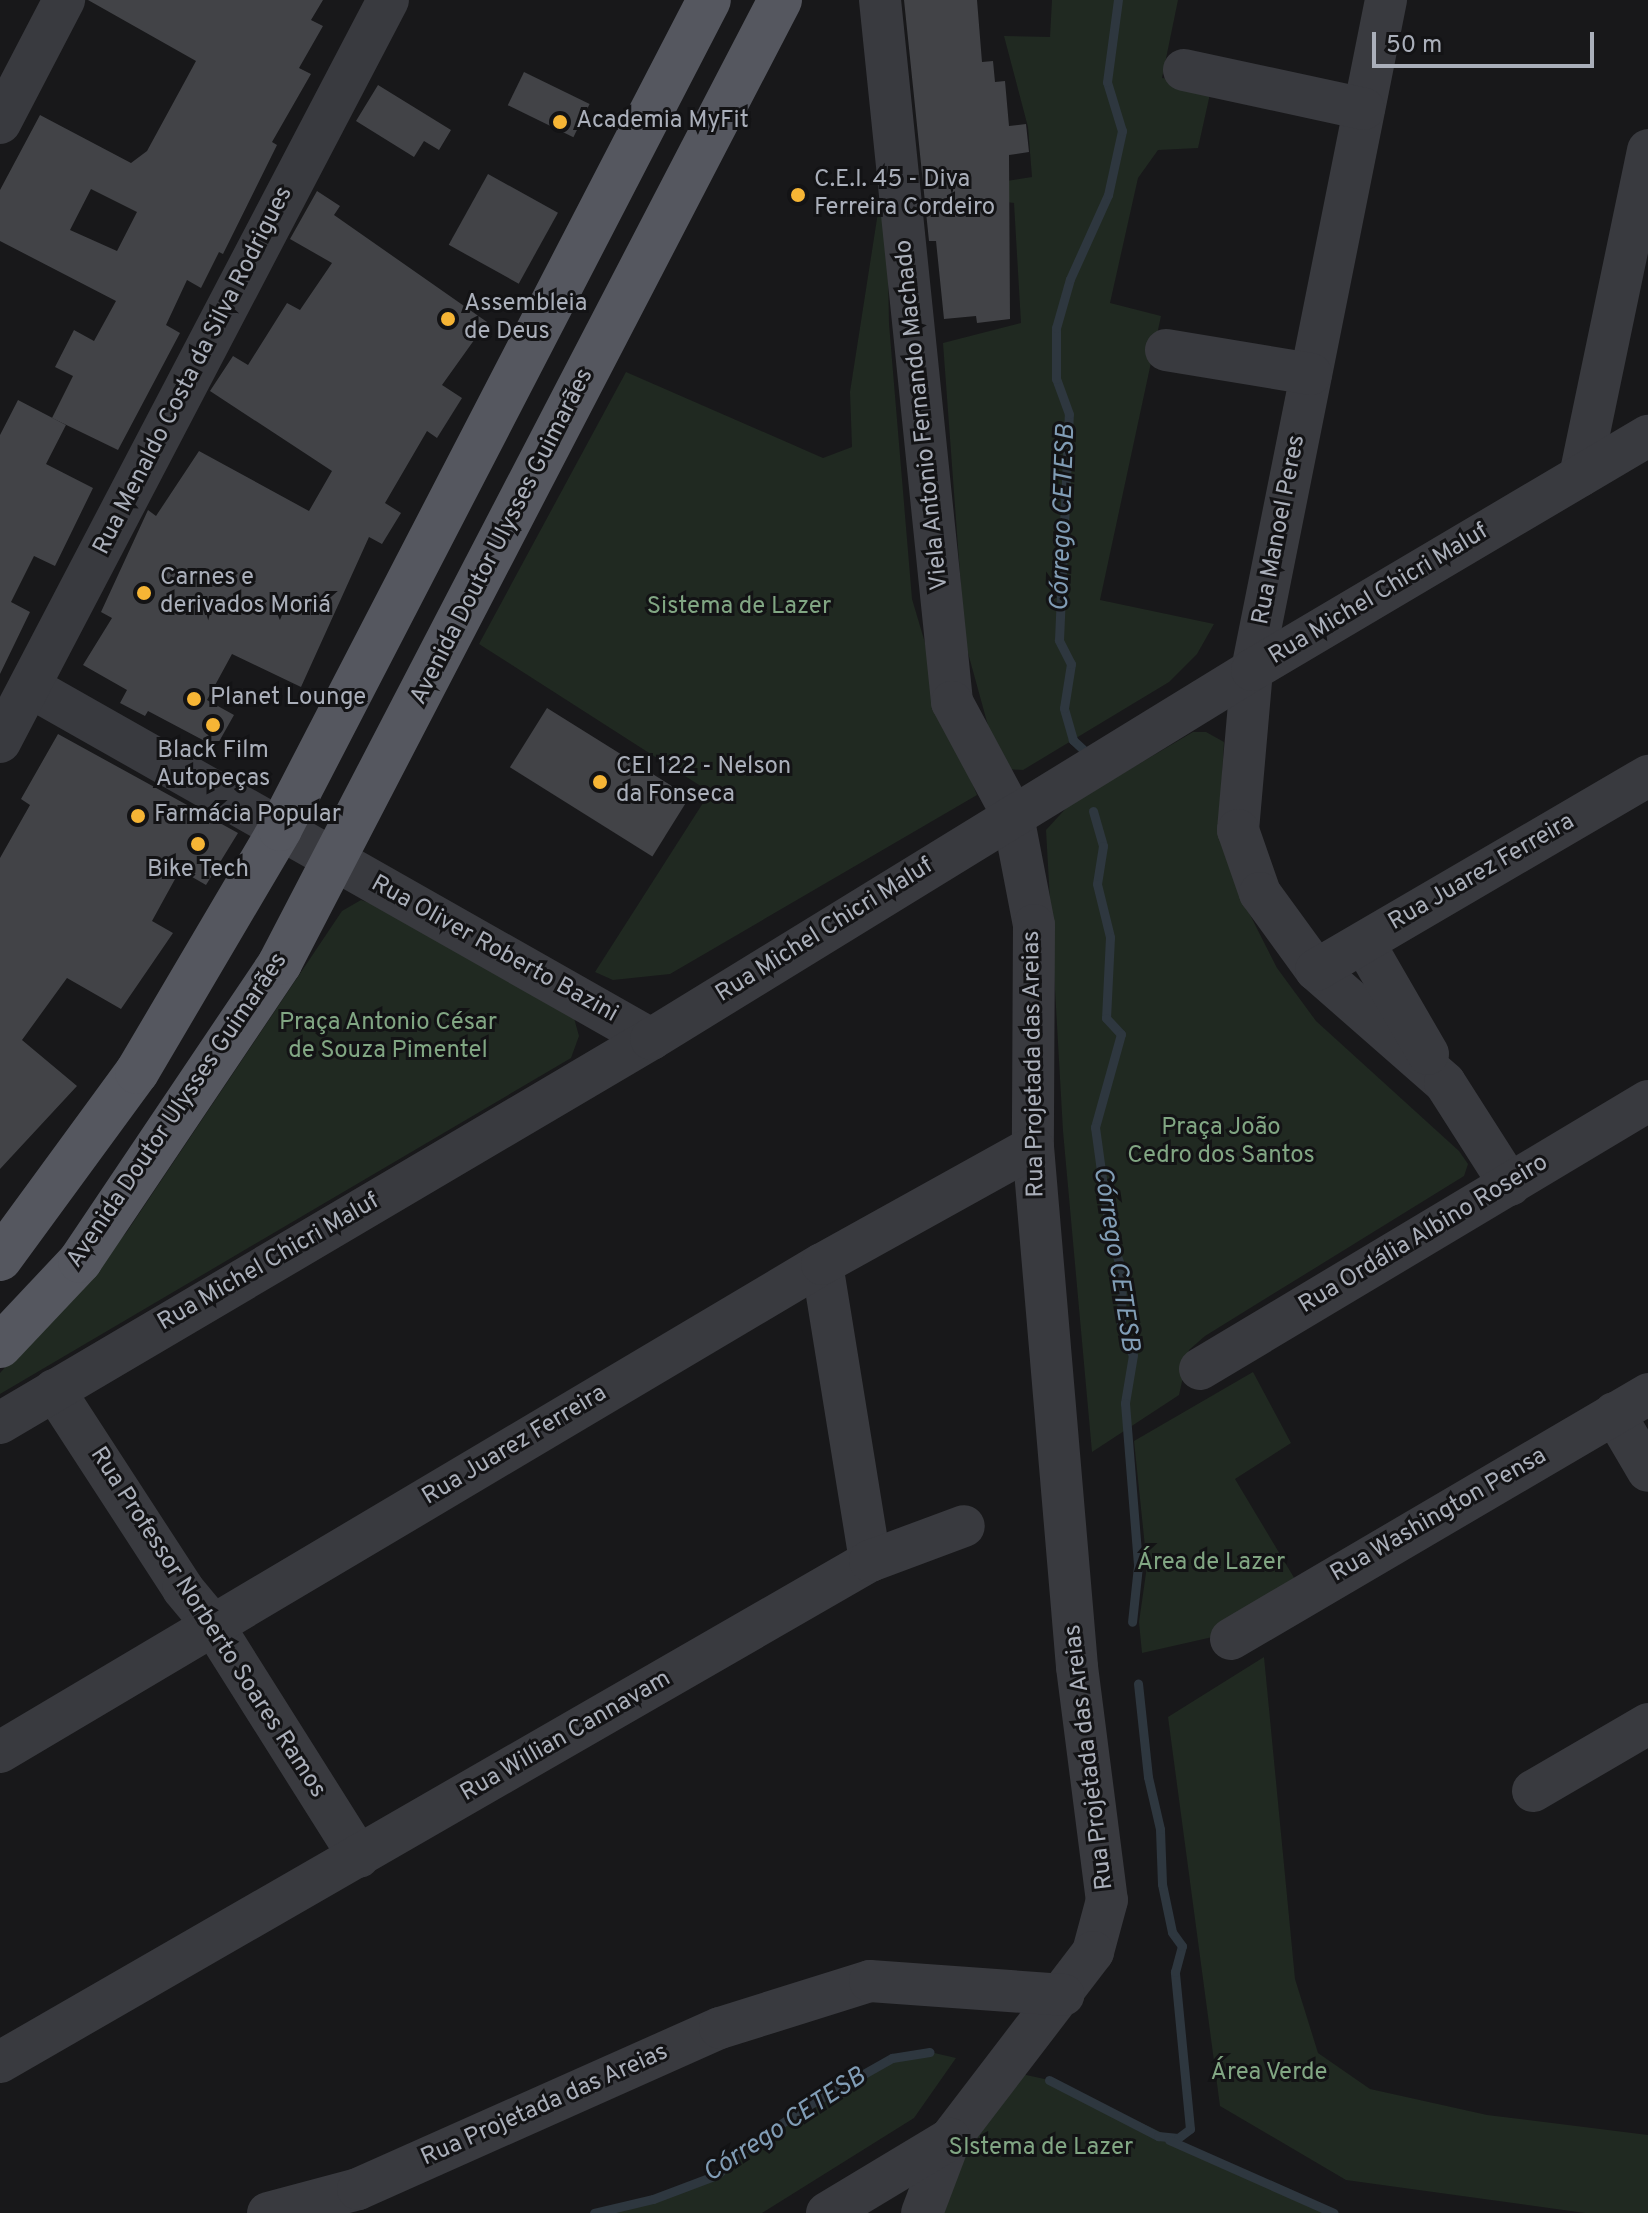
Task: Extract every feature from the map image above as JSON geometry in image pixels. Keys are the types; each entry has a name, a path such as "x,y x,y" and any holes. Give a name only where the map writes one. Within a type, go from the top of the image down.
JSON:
{"main road":[{"path":"0,1259 137,1072 280,829 709,0"},
{"name":"Avenida Doutor Ulysses Guimarães","path":"0,1346 80,1261 280,963 337,861 780,0"}],"street":[{"path":"0,123 64,0"},
{"name":"Rua Menaldo Costa da Silva Rodrigues","path":"0,742 388,0"},
{"name":"Viela Antonio Fernando Machado","path":"880,0 952,702 1013,816"},
{"name":"Rua Manoel Peres","path":"1386,0 1252,670 1238,830 1260,893 1316,970 1445,1083"},
{"path":"1184,70 1364,109"},
{"path":"1580,476 1648,150"},
{"path":"1166,350 1311,374"},
{"name":"Rua Michel Chicri Maluf","path":"0,1423 651,1039 1252,670 1648,436"},
{"path":"30,687 337,861"},
{"name":"Rua Juarez Ferreira","path":"1316,970 1648,776"},
{"name":"Rua Projetada das Areias","path":"268,2213 358,2189 720,2028 870,1981 1063,1995 1093,1952 1107,1900 1077,1667 1033,1147 1034,925 1013,816"},
{"name":"Rua Oliver Roberto Bazini","path":"337,861 651,1039"},
{"name":"Rua Manoel Peres","path":"1364,943 1445,1083 1510,1185"},
{"name":"Rua Ordália Albino Roseiro","path":"1200,1369 1648,1101"},
{"name":"Rua Juarez Ferreira","path":"0,1752 822,1264 1033,1147"},
{"path":"822,1264 870,1561"},
{"name":"Rua Professor Norberto Soares Ramos","path":"54,1390 183,1589 213,1625 359,1857"},
{"path":"1631,1404 1648,1471"},
{"name":"Rua Washington Pensa","path":"1231,1639 1631,1404"},
{"name":"Rua Willian Cannavam","path":"0,2062 870,1561 964,1526"},
{"path":"1533,1791 1648,1724"},
{"path":"922,2213 956,2130 1019,2046 1063,1995"},
{"path":"827,2213 956,2130"}],"green space":[{"path":"1052,0 1178,0 1162,78 1212,85 1198,148 1158,150 1138,178 1110,303 1161,316 1100,600 1214,624 1197,654 1169,682 1023,770 1007,769 995,751 965,642 943,343 1021,323 1014,203 999,201 1000,182 1032,177 1028,127 1004,36 1050,37"},
{"name":"Sistema de Lazer","path":"886,161 889,324 912,599 952,734 977,795 670,974 613,980 595,972 710,792 479,644 626,372 823,458 852,447 850,392"},
{"name":"Praça João Cedro dos Santos","path":"1193,732 1206,732 1224,742 1219,830 1238,891 1277,968 1316,1021 1459,1151 1468,1164 1464,1176 1205,1336 1189,1350 1179,1395 1092,1452 1063,1131 1046,830 1069,805"},
{"name":"Praça Antonio César de Souza Pimentel","path":"361,900 387,909 574,1018 579,1036 571,1058 0,1394 0,1373 126,1233 342,911"},
{"name":"Área de Lazer","path":"1253,1372 1291,1443 1235,1479 1299,1586 1217,1636 1142,1653 1139,1622 1147,1566 1134,1441"},
{"name":"Área Verde","path":"1264,1657 1295,1979 1318,2053 1370,2089 1487,2115 1648,2135 1648,2213 1585,2213 1346,2180 1220,2106 1168,1717"},
{"name":"SIstema de Lazer","path":"930,2052 956,2058 914,2118 762,2213 594,2213 653,2199 717,2175 740,2152 807,2106 892,2058"},
{"name":"SIstema de Lazer","path":"1012,2072 1049,2080 1334,2213 935,2213 942,2181"}],"building":[{"path":"88,0 323,0 311,20 323,26 299,68 311,74 272,142 277,145 223,254 219,252 201,288 187,280 166,325 180,333 118,450 52,418 73,376 55,367 74,330 94,341 116,301 0,241 0,190 40,115 131,163 147,151 196,61","holes":["91,189 137,212 117,251 70,230"]},
{"path":"904,0 977,0 982,62 993,61 995,82 1005,81 1009,126 1026,124 1029,152 1009,155 1010,319 977,323 976,316 944,319 936,241 929,241"},
{"name":"Academia MyFit","path":"524,72 590,104 573,137 508,105"},
{"path":"378,85 451,130 439,150 424,141 414,157 356,121"},
{"path":"488,174 558,213 519,284 449,245"},
{"path":"317,191 340,206 334,215 487,322 442,385 462,398 437,438 427,431 385,503 401,513 382,544 369,537 301,687 232,654 207,700 234,715 216,747 148,711 145,716 120,703 127,690 83,665 112,618 101,612 148,510 156,516 199,451 309,511 332,471 210,391 233,356 248,365 287,303 300,310 332,263 290,239"},
{"path":"18,400 66,425 46,464 93,488 55,566 34,556 11,602 30,612 0,674 0,435"},
{"name":"CEI 122 - Nelson da Fonseca","path":"547,708 689,797 652,856 510,767"},
{"path":"58,734 238,833 206,885 180,870 152,921 173,933 121,1009 67,978 22,1040 77,1086 0,1169 0,858 30,805 21,799"}],"waterway":[{"name":"Córrego CETESB","path":"1088,754 1073,740 1064,708 1071,664 1059,640 1069,414 1056,379 1056,328 1070,279 1108,195 1122,131 1107,82 1118,0"},
{"name":"Córrego CETESB","path":"1093,811 1103,846 1097,884 1110,937 1106,1018 1121,1034 1095,1127 1110,1237 1122,1270 1121,1326 1133,1355 1125,1403 1138,1566 1132,1622"},
{"name":"Córrego CETESB","path":"1049,2080 1158,2136 1178,2138 1190,2129 1175,1972 1182,1946 1172,1932 1162,1884 1160,1829 1148,1777 1138,1684"},
{"name":"Córrego CETESB","path":"594,2213 653,2199 717,2175 740,2152 807,2106 892,2058 930,2052"},
{"path":"1169,2140 1334,2213"}],"place":[{"name":"Academia MyFit","path":"560,122"},
{"name":"C.E.I. 45 - Diva Ferreira Cordeiro","path":"798,195"},
{"name":"Assembleia de Deus","path":"448,319"},
{"name":"Carnes e derivados Moriá","path":"144,593"},
{"name":"Planet Lounge","path":"194,699"},
{"name":"Black Film Autopeças","path":"213,725"},
{"name":"CEI 122 - Nelson da Fonseca","path":"600,782"},
{"name":"Farmácia Popular","path":"138,816"},
{"name":"Bike Tech","path":"198,844"}]}
